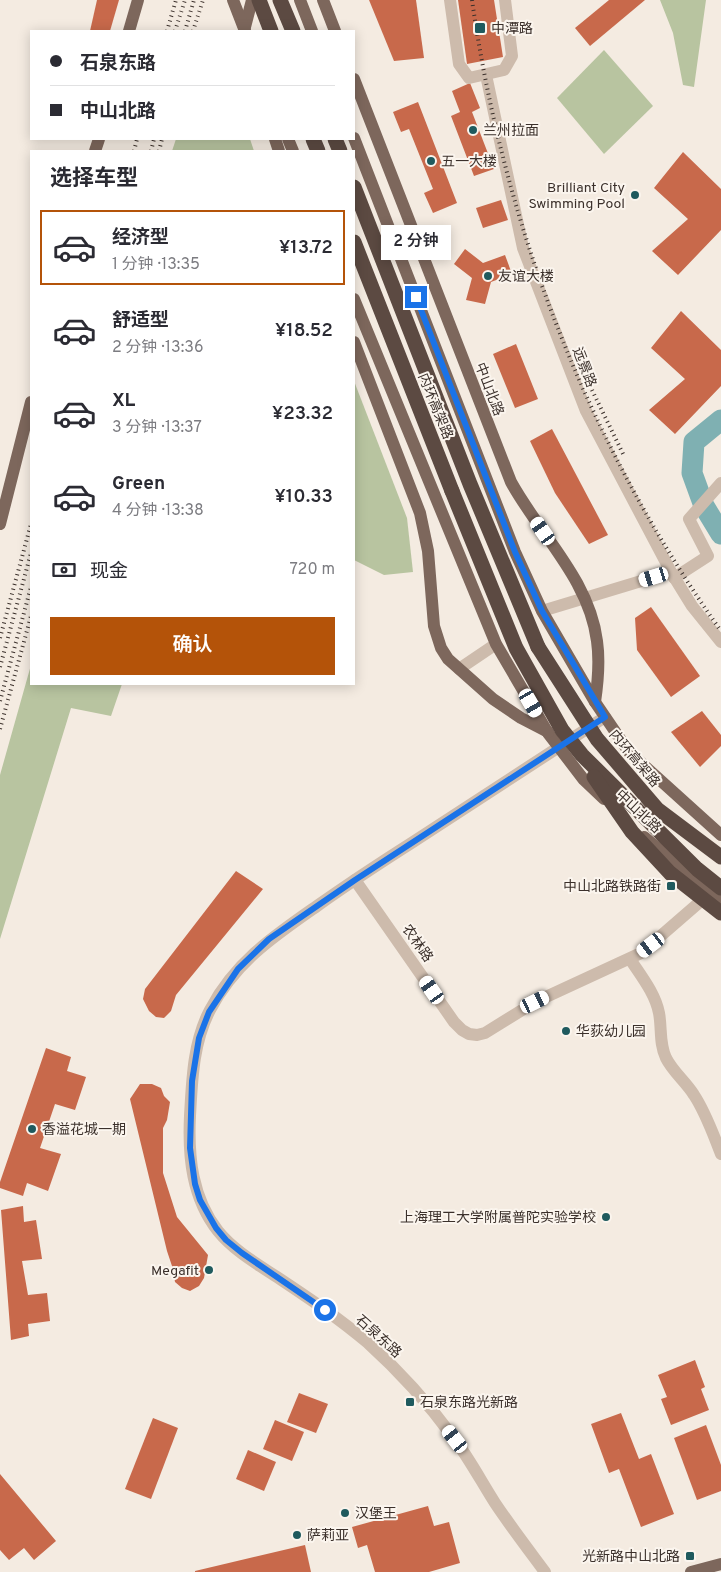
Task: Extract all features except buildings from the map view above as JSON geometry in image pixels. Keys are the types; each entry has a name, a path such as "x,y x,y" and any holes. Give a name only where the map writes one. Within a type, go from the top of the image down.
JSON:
{"highway":[{"path":"259,0 271,30"},
{"path":"280,0 293,30"},
{"name":"内环高架路","path":"355,190 470,484 538,647 597,739 657,809 721,857"},
{"name":"内环高架路","path":"355,245 448,482 516,648 555,732 582,755 716,890"},
{"path":"555,732 632,832 670,873 721,913"}],"main road":[{"path":"129,30 138,0"},
{"path":"233,0 244,30"},
{"path":"244,30 252,0"},
{"path":"300,0 312,30"},
{"path":"323,0 335,30"},
{"name":"中山北路","path":"355,81 511,482 521,500 575,578 585,598 592,617 597,641 598,678 595,702"},
{"path":"355,140 515,552 542,611 595,702 629,752 721,835"},
{"name":"中山北路","path":"355,302 496,644 555,732 559,747 584,780 629,825 716,890 721,900"},
{"name":"中山北路","path":"355,345 420,513 428,550 434,626 437,638 448,659 493,699 521,718 555,732"},
{"path":"0,524 30,406"},
{"path":"691,1572 721,1564"}],"street":[{"path":"450,0 459,64 469,78 504,70 512,56 505,0"},
{"name":"远景路","path":"486,75 523,248 586,411 673,575 692,606 721,642"},
{"path":"542,611 673,575 708,556 689,518 721,483"},
{"path":"459,669 496,644"},
{"path":"355,880 605,717"},
{"name":"农林路","path":"355,880 454,1022 469,1034 477,1035 485,1033 535,1002 630,959 651,945 716,890"},
{"name":"石泉东路","path":"355,880 269,939 238,969 209,1012 199,1038 192,1081 190,1126 195,1184 200,1200 216,1228 226,1240 354,1332 417,1393 455,1439 510,1526 545,1572"},
{"path":"630,959 656,1003 659,1013 661,1040 667,1061 688,1086 701,1106 721,1154"}],"green space":[{"path":"660,0 706,0 694,87 683,85 673,33"},
{"path":"604,50 653,106 604,154 557,98"},
{"path":"176,140 250,140 254,150 172,150"},
{"path":"355,384 407,518 413,572 384,575 355,560"},
{"path":"30,669 30,685 122,685 111,716 71,708 0,939 0,775"}],"waterway":[{"path":"721,420 694,442 692,473 704,506 721,534"}],"railway":[{"path":"167,30 176,0"},
{"path":"175,30 185,0"},
{"path":"185,30 194,0"},
{"path":"193,30 203,0"},
{"path":"472,0 486,84 506,168 530,250 559,330 592,409 630,485 673,559 721,631"},
{"path":"134,150 137,140"},
{"path":"151,150 154,140"},
{"path":"159,150 162,140"},
{"path":"592,390 624,456"},
{"path":"0,638 30,528"},
{"path":"0,667 30,557"},
{"path":"0,701 30,591"},
{"path":"0,729 30,620"}],"place":[{"name":"中潭路","path":"480,28"},
{"name":"兰州拉面","path":"473,130"},
{"name":"五一大楼","path":"431,161"},
{"name":"Brilliant City Swimming Pool","path":"635,195"},
{"name":"友谊大楼","path":"488,276"},
{"name":"中山北路铁路街","path":"671,886"},
{"name":"华荻幼儿园","path":"566,1031"},
{"name":"香溢花城一期","path":"32,1129"},
{"name":"上海理工大学附属普陀实验学校","path":"606,1217"},
{"name":"Megafit","path":"209,1270"},
{"name":"石泉东路光新路","path":"410,1402"},
{"name":"汉堡王","path":"345,1513"},
{"name":"萨莉亚","path":"297,1535"},
{"name":"光新路中山北路","path":"690,1556"}],"route":[{"path":"325,1310 226,1240 216,1228 200,1200 195,1184 190,1148 192,1081 199,1038 209,1012 238,969 269,939 355,880 605,717 542,611 515,552 416,297"}]}
